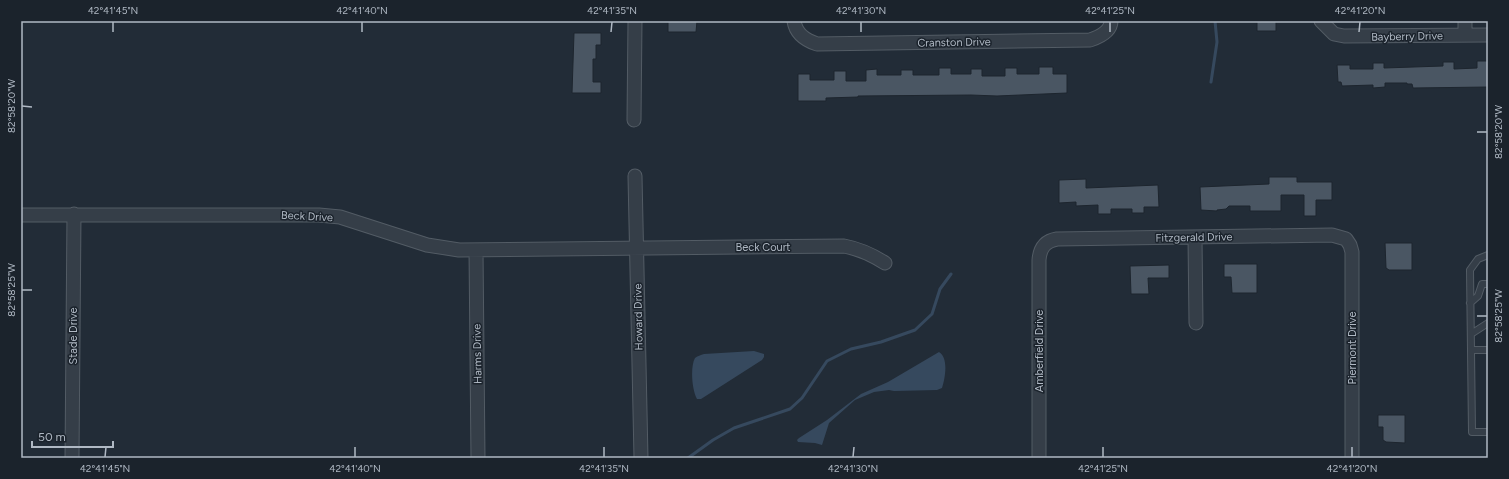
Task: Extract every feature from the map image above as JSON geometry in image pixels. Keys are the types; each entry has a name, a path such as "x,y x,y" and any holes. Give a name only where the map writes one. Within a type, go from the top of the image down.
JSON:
{"street":[{"path":"634,120 635,21"},
{"name":"Cranston Drive","path":"794,21 795,27 801,35 807,40 817,44 1090,40 1100,37 1109,26"},
{"path":"1465,21 1465,35"},
{"name":"Bayberry Drive","path":"1325,25 1334,34 1344,36 1488,35"},
{"name":"Howard Drive","path":"636,176 641,458"},
{"name":"Stade Drive","path":"72,458 74,214"},
{"name":"Beck Drive","path":"21,215 318,215 340,217 427,245 447,248 476,250 538,250 637,248"},
{"name":"Fitzgerald Drive","path":"1044,245 1050,240 1057,239 1332,235 1346,238"},
{"path":"1196,238 1196,323"},
{"name":"Piermont Drive","path":"1346,238 1352,252 1352,458"},
{"name":"Amberfield Drive","path":"1039,458 1039,260 1040,252 1044,245"},
{"name":"Beck Court","path":"637,248 844,246 857,248 868,252 885,263"},
{"name":"Harms Drive","path":"476,250 478,458"}],"lane":[{"path":"1488,255 1478,259 1470,270 1472,432 1488,432"},
{"path":"1470,303 1478,296 1482,284 1488,284"},
{"path":"1471,334 1488,323"},
{"path":"1471,350 1488,350"}],"water":[{"path":"754,351 764,354 762,360 701,399 697,399 692,378 692,367 695,358 704,354"},
{"path":"939,352 944,359 945,364 945,374 942,388 937,390 889,390 874,392 855,400 829,423 822,445 798,442 797,440 799,438 827,420 861,394 888,382"}],"building":[{"path":"668,21 697,21 696,32 668,32"},
{"path":"1257,21 1276,21 1276,31 1257,31"},
{"path":"574,33 601,33 601,45 596,45 596,59 593,59 593,82 601,82 601,93 572,93"},
{"path":"1477,61 1488,61 1488,87 1413,88 1412,84 1407,83 1385,83 1385,87 1373,88 1373,85 1342,86 1341,82 1338,82 1337,65 1350,65 1350,69 1373,69 1373,63 1384,63 1384,68 1443,66 1443,62 1454,62 1454,69 1477,68"},
{"path":"1039,67 1053,67 1053,74 1067,74 1067,93 997,96 858,96 826,98 826,101 798,101 798,74 810,74 810,80 834,80 834,71 846,71 846,81 866,81 866,70 877,69 877,75 901,75 901,70 913,70 913,75 939,75 939,68 951,68 951,74 971,74 971,69 982,69 982,76 1005,76 1005,68 1017,68 1017,74 1039,74"},
{"path":"1269,177 1297,177 1297,182 1332,182 1332,200 1316,200 1316,216 1304,216 1304,195 1281,195 1281,211 1250,211 1250,206 1229,206 1226,209 1217,211 1201,210 1200,187 1269,184"},
{"path":"1086,179 1086,188 1158,185 1159,207 1144,207 1144,213 1132,213 1132,209 1111,209 1111,214 1098,214 1098,205 1076,206 1076,202 1059,203 1059,180"},
{"path":"1385,243 1412,243 1412,270 1389,270 1386,268"},
{"path":"1224,264 1257,264 1257,293 1232,293 1231,277 1224,277"},
{"path":"1169,265 1169,278 1148,278 1149,294 1131,294 1130,266"},
{"path":"1378,415 1405,415 1405,443 1386,442 1383,440 1383,427 1378,427"}],"waterway":[{"path":"1211,82 1217,42 1215,21"},
{"path":"688,458 713,440 734,428 790,409 802,398 827,361 851,349 881,342 915,330 932,314 940,289 951,274"}]}
